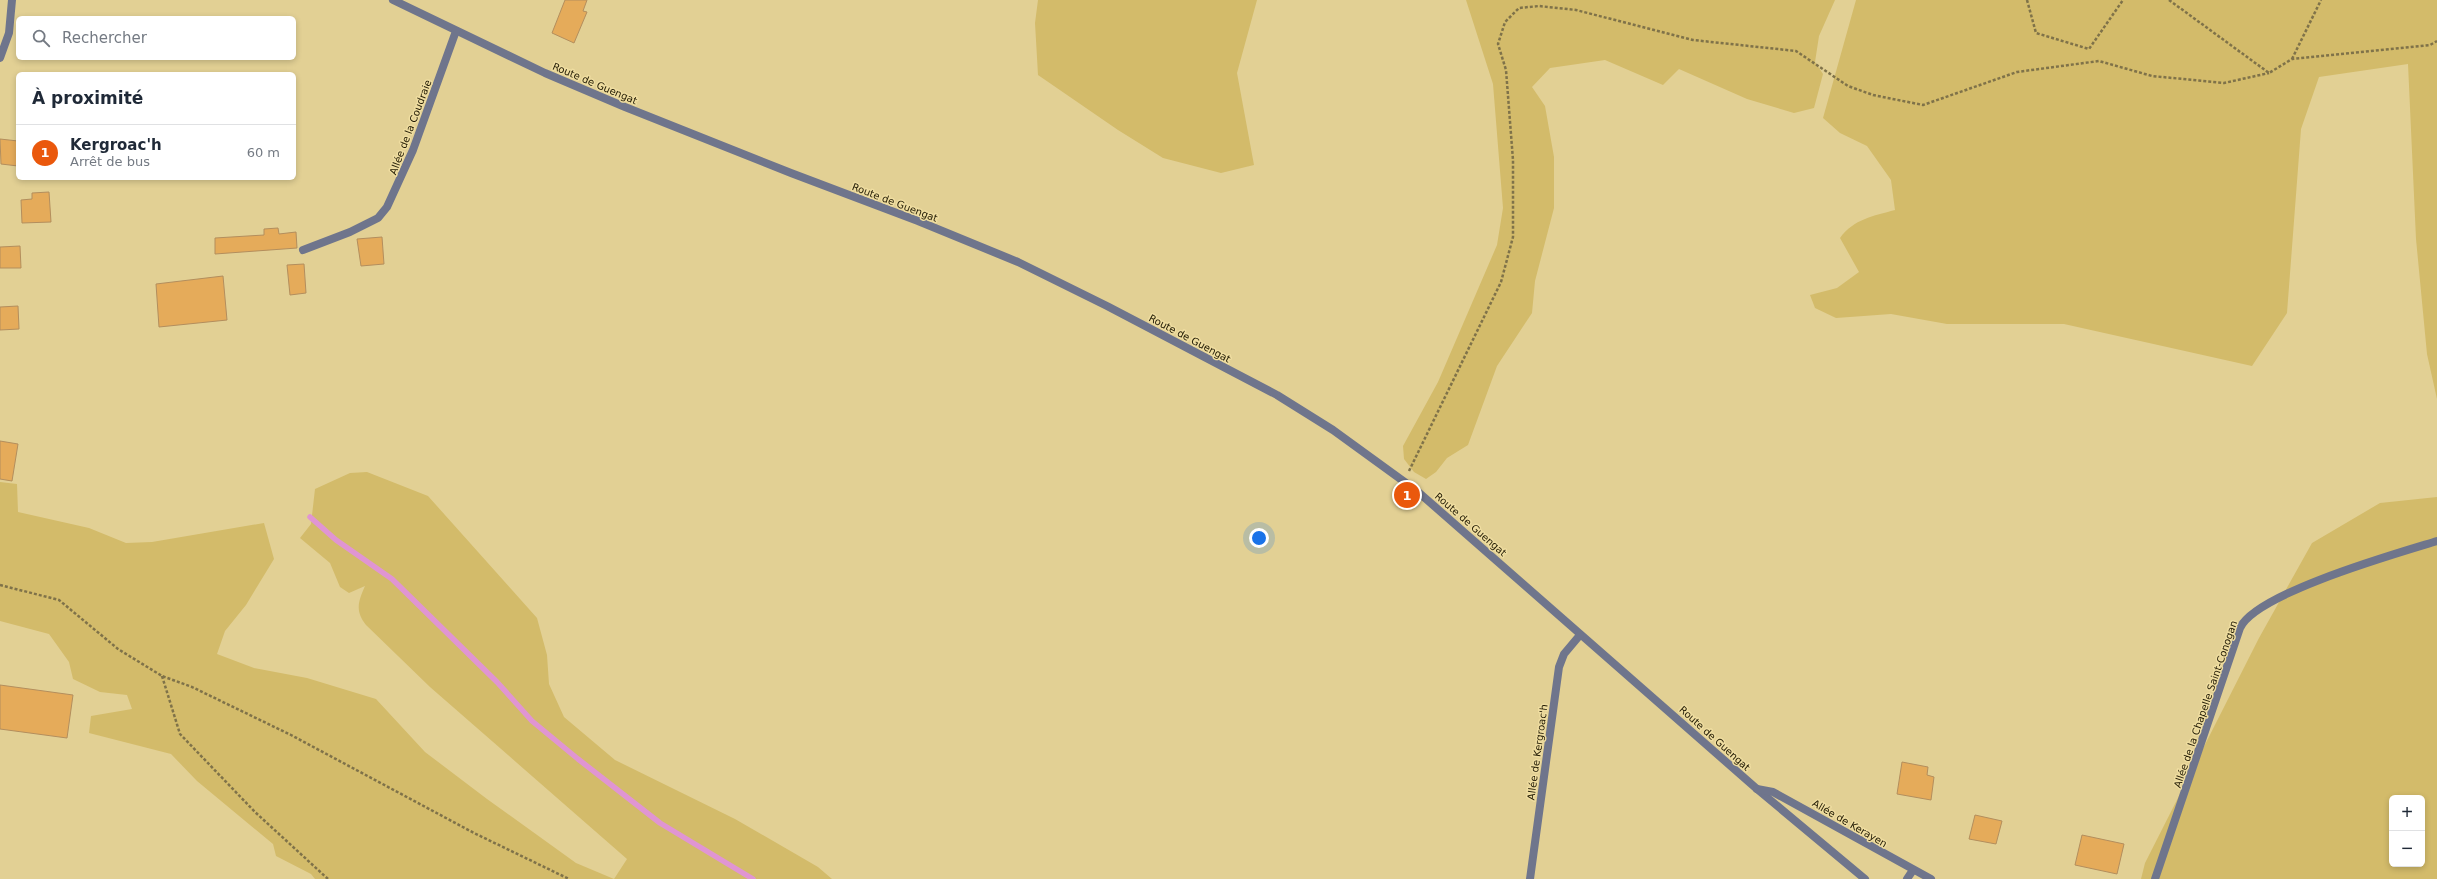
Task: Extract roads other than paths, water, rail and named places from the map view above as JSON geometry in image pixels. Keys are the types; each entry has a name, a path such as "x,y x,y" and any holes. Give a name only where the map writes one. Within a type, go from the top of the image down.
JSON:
{"street":[{"path":"0,58 9,33 12,0"},
{"name":"Route de Guengat","path":"393,0 456,31 625,107 918,221 1067,285 1277,395 1333,430 1404,481 1493,556 1580,635 1657,699 1757,789 1865,879"},
{"name":"Allée de la Coudraie","path":"303,250 350,232 378,218 387,207 413,150 456,31"},
{"name":"Allée de la Chapelle Saint-Conogan","path":"2155,879 2240,628 2246,618 2283,596 2337,572 2437,541"},
{"name":"Allée de Kergroac'h","path":"1530,879 1559,667 1564,654 1580,635"},
{"name":"Allée de Kerayen","path":"1757,789 1773,792 1931,879"},
{"path":"1907,879 1913,870"}],"waterway":[{"path":"310,517 336,540 392,579 497,682 532,721 578,759 660,823 753,879"}],"place":[{"name":"Kergroac'h","path":"1407,495"}]}
